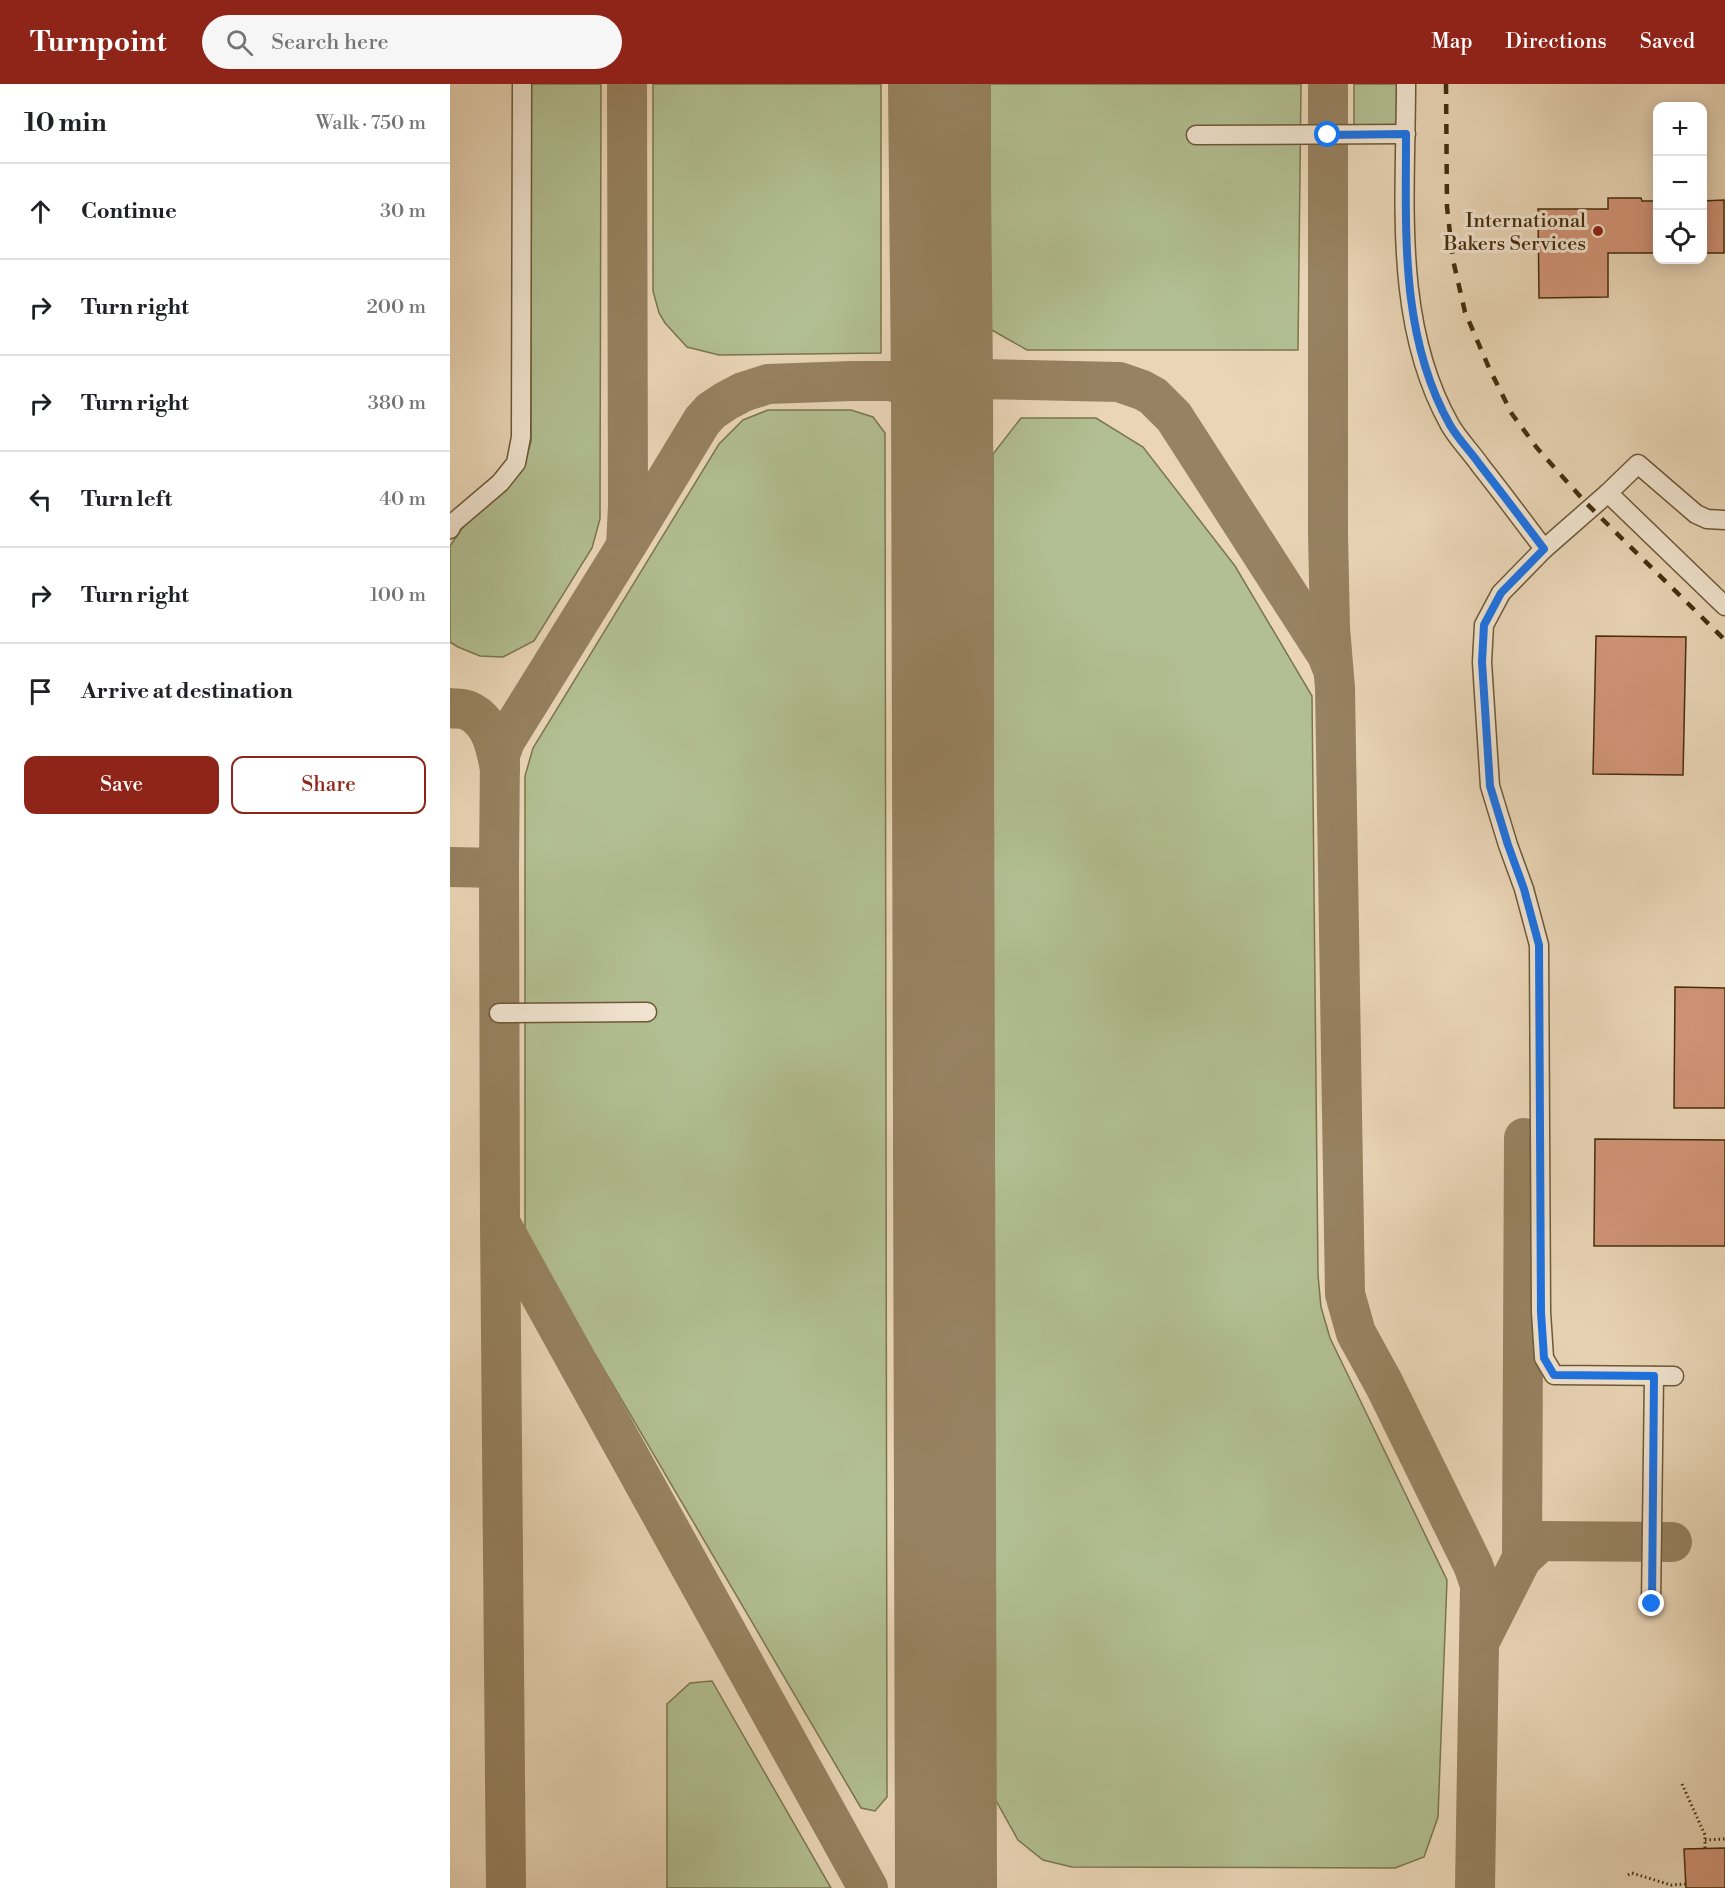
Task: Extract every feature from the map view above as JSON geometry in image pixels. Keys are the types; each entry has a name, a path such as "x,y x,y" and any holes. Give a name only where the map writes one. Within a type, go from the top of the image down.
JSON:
{"lane":[{"path":"450,529 453,523 500,483 516,463 521,437 522,84"},
{"path":"1406,84 1408,285 1417,339 1434,390 1451,426 1544,549"},
{"path":"1196,135 1406,134"},
{"path":"1674,1376 1554,1375 1544,1358 1541,1312 1539,945 1524,889 1490,786 1482,662 1484,625 1501,593 1544,549 1638,464 1696,514 1707,519 1725,520"},
{"path":"1608,493 1725,606"},
{"path":"499,1013 647,1012"},
{"path":"1652,1604 1654,1376"}],"path":[{"path":"1682,1784 1704,1835 1705,1849"},
{"path":"1705,1840 1725,1839"},
{"path":"1628,1875 1632,1873 1671,1885 1686,1884"}],"green space":[{"path":"531,84 601,84 600,519 592,548 534,641 503,657 480,656 450,642 450,546 467,521 526,459 531,442"},
{"path":"653,84 881,84 881,353 719,355 687,347 665,323 659,313 653,291"},
{"path":"990,84 1301,84 1298,350 1027,350 990,329"},
{"path":"1354,84 1398,84 1398,127 1354,126"},
{"path":"768,410 851,410 873,417 885,433 887,1797 875,1811 861,1808 525,1235 525,776 533,748 719,444 743,420"},
{"path":"1021,418 1096,418 1143,447 1235,566 1312,696 1318,1275 1321,1307 1330,1338 1447,1580 1438,1817 1424,1857 1395,1868 1072,1867 1043,1860 1018,1840 994,1797 993,454"},
{"path":"712,1681 831,1888 667,1888 667,1704 690,1683"}],"building":[{"name":"International Bakers Services","path":"1608,198 1641,198 1642,201 1653,201 1653,253 1608,253 1608,297 1539,298 1538,209 1608,209"},
{"path":"1724,200 1724,253 1707,253 1707,201"},
{"path":"1596,636 1686,637 1683,775 1593,774"},
{"path":"1675,987 1725,988 1725,1108 1674,1108"},
{"path":"1595,1139 1725,1140 1725,1246 1594,1246"},
{"path":"1725,1848 1725,1888 1686,1888 1684,1849"}],"taxiway":[{"path":"506,1888 500,1223 500,755 505,741 626,546 628,506 627,84"},
{"path":"1328,84 1328,534 1330,628 1335,688 1345,1294 1356,1333 1384,1384 1473,1565 1480,1585 1475,1888"},
{"path":"942,442 958,400 977,379 1119,382 1153,396 1174,417 1327,655 1331,665"},
{"path":"628,543 702,421 711,411 743,392 768,384 891,381 911,387 922,401 942,442"},
{"path":"450,708 467,710 483,721 497,752 500,769"},
{"path":"450,867 499,868"},
{"path":"1482,1637 1522,1558 1524,1138"},
{"path":"502,1226 868,1888"},
{"path":"1522,1558 1541,1541 1672,1542"}],"runway":[{"path":"939,84 942,382 946,1888"}],"railway":[{"path":"1446,84 1447,207 1453,260 1465,312 1512,414 1537,448 1586,503 1725,640"}],"place":[{"name":"International Bakers Services","path":"1598,231"}],"route":[{"path":"1328,135 1406,134 1408,285 1417,339 1434,390 1451,426 1544,549 1501,593 1484,625 1482,662 1490,786 1524,889 1539,945 1541,1312 1544,1358 1554,1375 1654,1376 1652,1604"}]}
